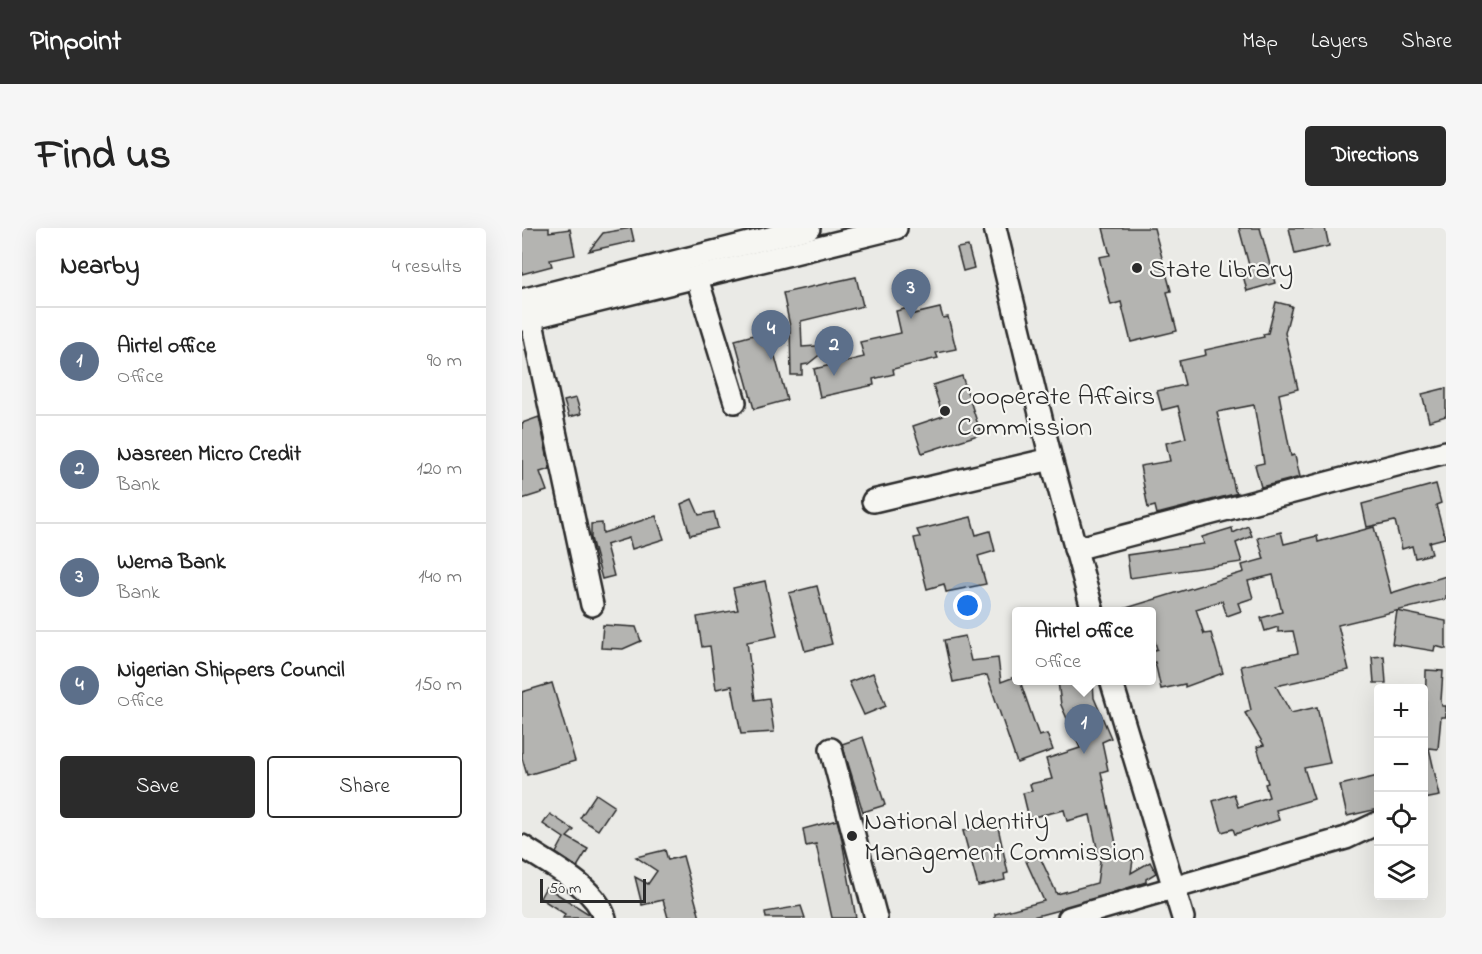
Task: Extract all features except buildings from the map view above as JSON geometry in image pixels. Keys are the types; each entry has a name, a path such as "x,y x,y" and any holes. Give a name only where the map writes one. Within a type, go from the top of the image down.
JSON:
{"street":[{"path":"525,313 809,228"},
{"path":"525,313 697,278 896,228"},
{"path":"995,228 1051,459 1092,607"},
{"path":"697,278 735,402"},
{"path":"525,313 592,605"},
{"path":"1076,549 1446,452"},
{"path":"873,501 1051,459"},
{"path":"1113,685 1176,888 1183,918"},
{"path":"831,749 876,918"},
{"path":"1069,918 1346,838 1374,825"},
{"path":"522,846 583,888 601,906 605,918"}],"place":[{"name":"State Library","path":"1137,268"},
{"name":"Wema Bank","path":"911,319"},
{"name":"Nigerian Shippers Council","path":"771,360"},
{"name":"Nasreen Micro Credit","path":"834,376"},
{"name":"Cooperate Affairs Commission","path":"945,411"},
{"name":"Airtel office","path":"1084,754"},
{"name":"National Identity Management Commission","path":"852,836"}]}
